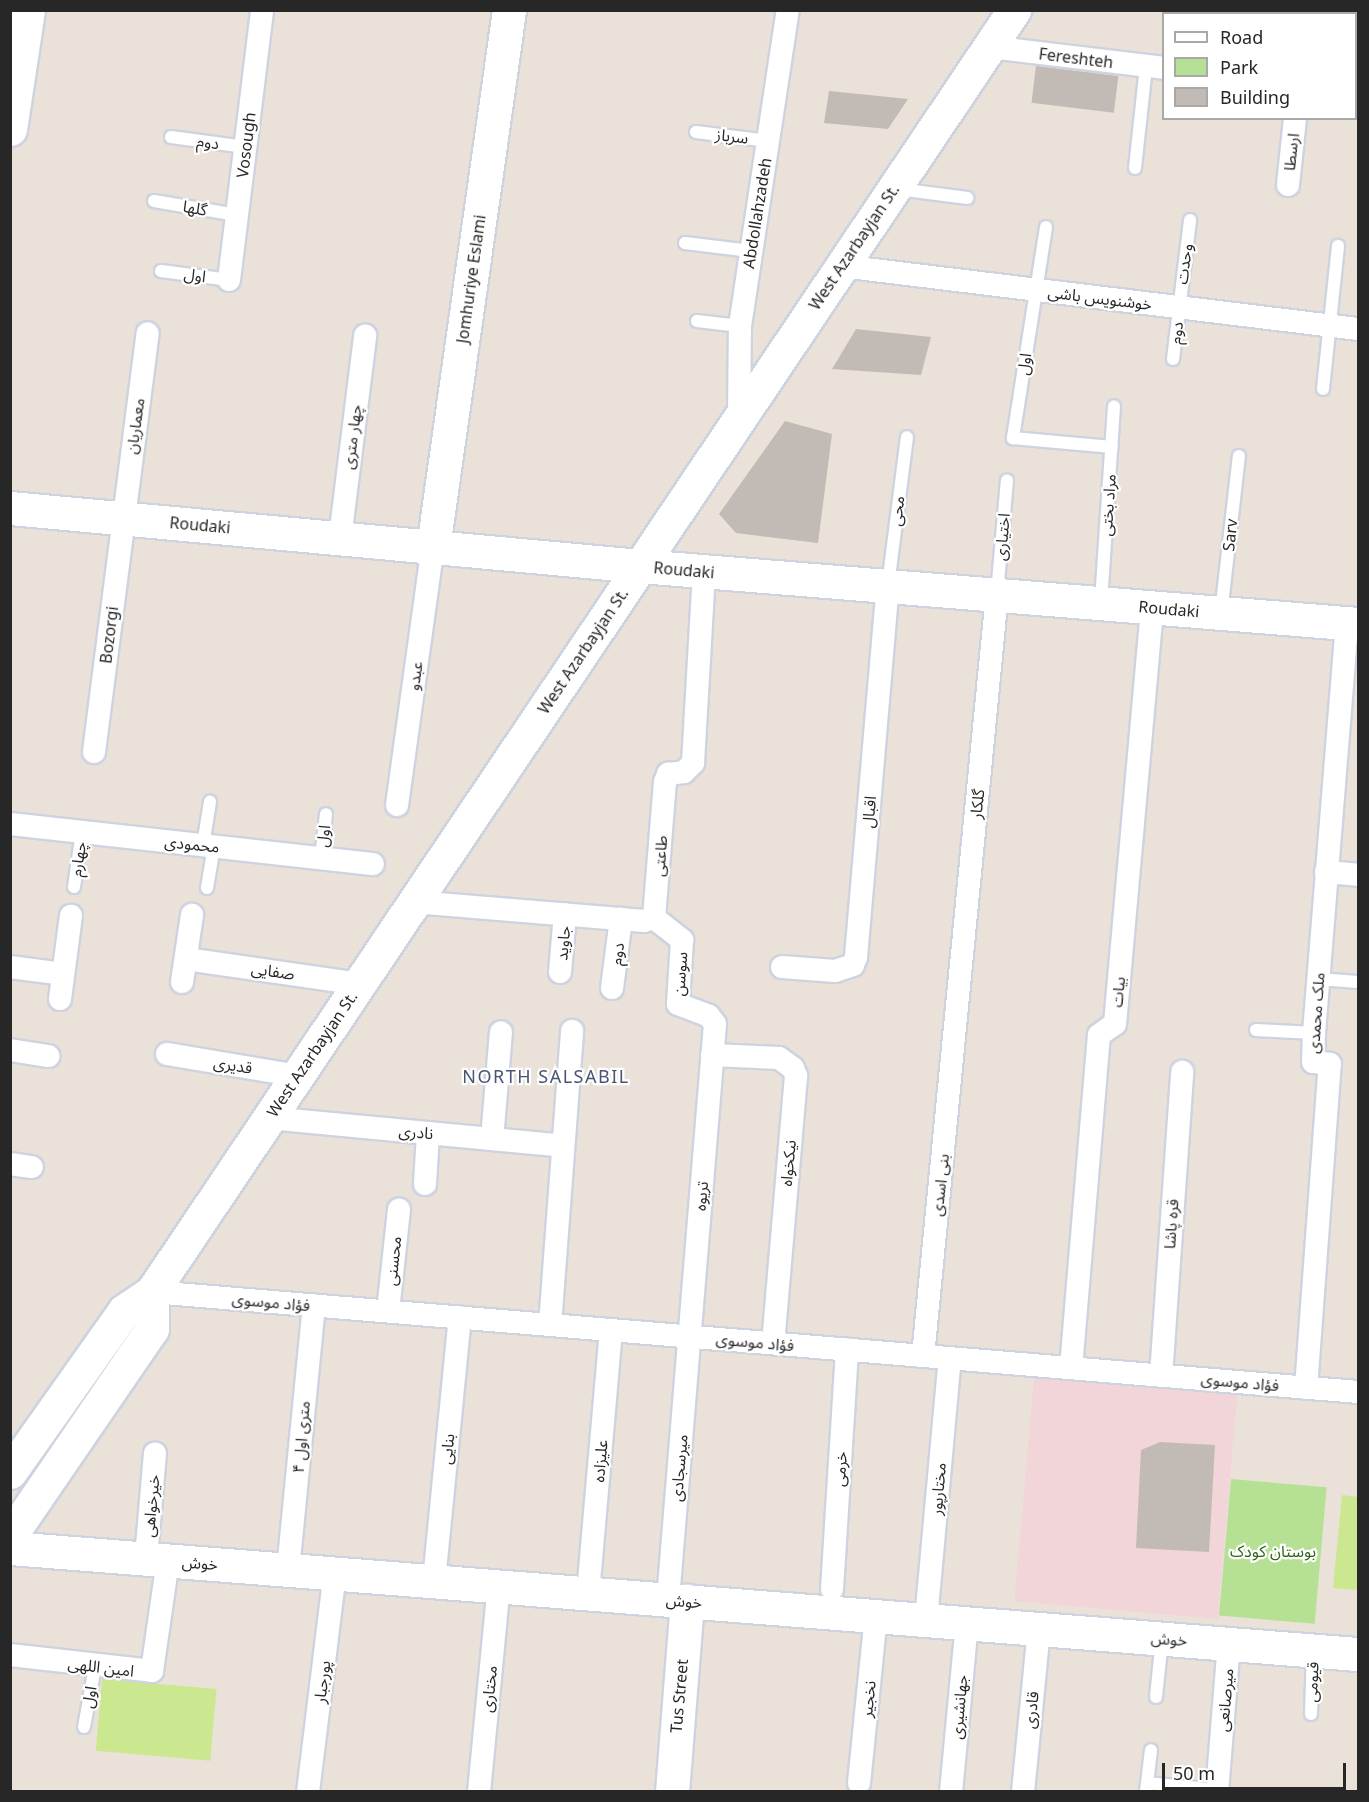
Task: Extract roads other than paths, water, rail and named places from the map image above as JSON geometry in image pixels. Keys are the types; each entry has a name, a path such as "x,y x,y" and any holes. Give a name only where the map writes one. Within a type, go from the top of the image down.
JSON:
{"main road":[{"path":"10,129 13,95 28,10"},
{"name":"Jomhuriye Eslami","path":"434,547 509,10"},
{"name":"West Azarbayjan St.","path":"10,1472 124,1311 152,1292 1014,10"},
{"name":"Roudaki","path":"10,507 640,566 1353,623"},
{"path":"10,1536 152,1329 152,1292"},
{"name":"خوش","path":"10,1548 1359,1654"},
{"name":"Tus Street","path":"672,1791 678,1600"}],"street":[{"name":"Vosough","path":"229,280 262,10"},
{"name":"Abdollahzadeh","path":"739,416 740,326 788,10"},
{"name":"Fereshteh","path":"989,47 1155,67"},
{"name":"ارسطا","path":"1288,185 1295,120"},
{"name":"خوشنویس باشی","path":"841,266 1359,329"},
{"name":"معماریان","path":"123,518 148,333"},
{"name":"چهار متری","path":"340,538 364,336"},
{"name":"Bozorgi","path":"94,752 123,518"},
{"name":"عبدو","path":"397,804 434,547"},
{"name":"طاعتی","path":"654,918 665,782 668,774 684,772 693,763 704,571"},
{"name":"اقبال","path":"782,967 835,971 852,965 856,957 888,586"},
{"name":"گلکار","path":"956,1014 997,595"},
{"name":"بیات","path":"1071,1368 1099,1035 1115,1024 1152,607"},
{"name":"ملک محمدی","path":"1306,1388 1330,1064 1313,1062 1314,1033 1326,872 1353,623"},
{"name":"محمودی","path":"10,824 373,864"},
{"path":"1326,872 1359,875"},
{"path":"414,902 621,919 654,918"},
{"name":"جاوید","path":"560,972 565,914"},
{"path":"182,982 192,915"},
{"path":"60,999 71,916"},
{"name":"سوسن","path":"654,918 682,940 678,1004 712,1020 712,1055"},
{"name":"دوم","path":"612,988 621,919"},
{"name":"صفایی","path":"186,959 359,984"},
{"path":"10,967 63,975"},
{"name":"بنی اسدی","path":"923,1356 956,1014"},
{"path":"550,1325 572,1031"},
{"path":"492,1139 501,1032"},
{"path":"10,1050 50,1056"},
{"name":"قدیری","path":"168,1053 298,1076"},
{"name":"تریوه","path":"689,1336 712,1055"},
{"name":"نیکخواه","path":"712,1055 779,1058 793,1068 796,1076 773,1343"},
{"name":"قره پاشا","path":"1161,1376 1182,1072"},
{"name":"نادری","path":"269,1118 563,1146"},
{"path":"425,1184 428,1133"},
{"name":"محسنی","path":"388,1311 399,1210"},
{"name":"فؤاد موسوی","path":"152,1292 1359,1392"},
{"name":"۴ متری اول","path":"288,1570 314,1305"},
{"name":"بنایی","path":"434,1581 460,1317"},
{"name":"علیزاده","path":"588,1593 611,1330"},
{"name":"میرسجادی","path":"678,1600 689,1336"},
{"name":"خرمی","path":"832,1589 847,1349"},
{"name":"مختارپور","path":"926,1620 950,1358"},
{"name":"خیرخواهی","path":"155,1453 157,1559"},
{"name":"امین اللهی","path":"10,1655 94,1667 152,1671 157,1559"},
{"name":"پورجبار","path":"308,1791 335,1573"},
{"name":"مختاری","path":"479,1791 499,1586"},
{"name":"نخجیر","path":"860,1783 876,1616"},
{"name":"جهانشیری","path":"951,1791 967,1623"},
{"name":"قادری","path":"1023,1791 1039,1629"},
{"name":"میرصانعی","path":"1217,1790 1229,1643"}],"lane":[{"path":"1135,168 1155,67"},
{"name":"سرباز","path":"696,132 768,141"},
{"name":"دوم","path":"171,137 245,147"},
{"path":"894,189 967,198"},
{"name":"گلها","path":"154,201 237,215"},
{"name":"وحدت","path":"1179,307 1190,220"},
{"name":"اول","path":"1046,227 1013,438 1112,447"},
{"path":"685,243 751,251"},
{"path":"1323,389 1338,246"},
{"name":"اول","path":"161,270 229,280"},
{"name":"دوم","path":"1173,359 1179,307"},
{"path":"697,321 740,326"},
{"name":"مراد بختی","path":"1101,603 1114,406"},
{"name":"محی","path":"888,586 907,437"},
{"name":"Sarv","path":"1221,613 1239,456"},
{"name":"اختیاری","path":"997,595 1006,480"},
{"path":"207,888 210,802"},
{"name":"اول","path":"321,858 326,814"},
{"name":"چهارم","path":"74,887 81,832"},
{"path":"1318,980 1359,982"},
{"path":"1256,1030 1314,1033"},
{"path":"1156,1697 1162,1638"},
{"name":"قیومی","path":"1311,1714 1313,1650"},
{"name":"اول","path":"84,1727 94,1667"},
{"path":"1151,1750 1147,1787 1217,1790"}],"district":[{"name":"NORTH SALSABIL","path":"546,1076"}],"park label":[{"name":"بوستان کودک","path":"1273,1551"}]}
